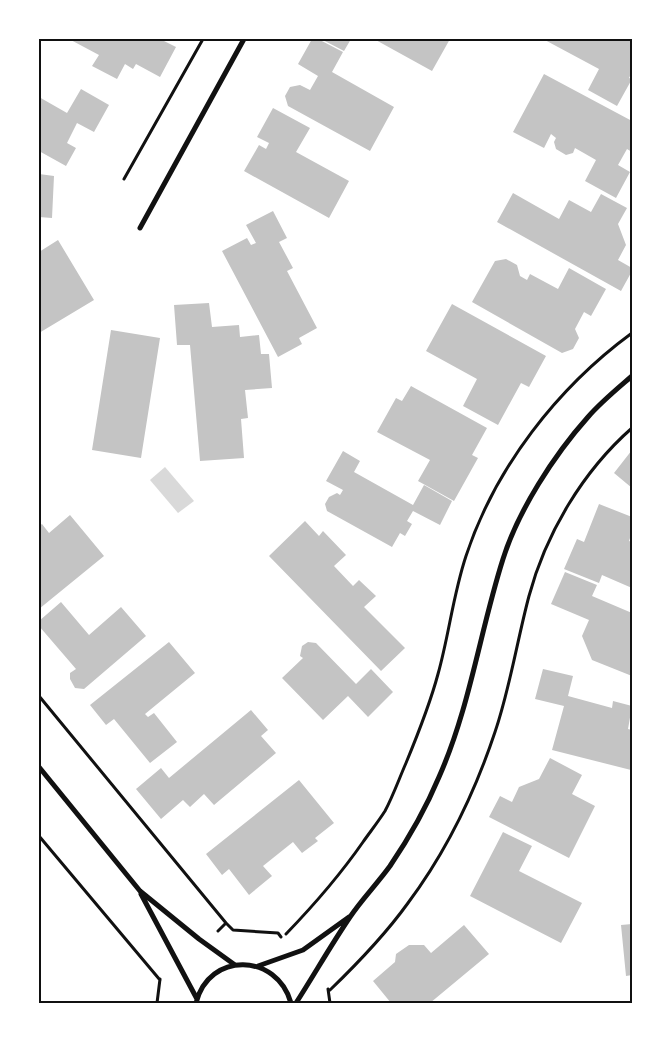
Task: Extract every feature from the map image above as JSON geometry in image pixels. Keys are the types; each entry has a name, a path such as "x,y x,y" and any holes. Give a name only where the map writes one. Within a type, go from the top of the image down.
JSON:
{"street":[{"path":"140,228 244,39"},
{"path":"296,1003 351,916 394,859 424,809 439,778 453,744 466,700 503,557 540,481 588,417 632,376"},
{"path":"39,767 140,891 199,939 235,965"},
{"path":"140,891 196,1001"},
{"path":"258,966 303,950 351,916"},
{"path":"196,1001 202,987 211,977 222,969 246,964 258,966 271,972 289,994 291,1003"}],"path":[{"path":"124,178 203,39"},
{"path":"39,696 233,930 278,933 282,938 328,889 380,818 399,779 436,683 458,581 466,556 486,506 513,458 537,426 573,384 632,333"},
{"path":"329,990 386,932 409,903 439,856 481,771 496,730 529,596 541,560 565,510 590,474 632,428"},
{"path":"39,836 160,980"},
{"path":"217,931 226,923"},
{"path":"157,1003 160,980 164,976"}],"shaded area":[{"path":"165,467 194,501 178,513 150,480"}],"building":[{"path":"69,39 160,39 176,47 160,77 136,64 133,69 125,64 117,79 92,66 99,55"},
{"path":"312,39 318,39 343,52 332,72 394,107 370,151 288,106 285,96 290,87 300,85 310,90 318,76 298,64"},
{"path":"321,39 351,39 344,51"},
{"path":"374,39 450,39 432,71"},
{"path":"543,39 632,39 632,72 629,78 632,79 617,106 588,90 599,69"},
{"path":"544,74 632,121 632,152 627,149 618,165 630,172 616,198 585,181 596,160 575,148 573,153 566,155 556,149 554,142 556,138 551,134 544,148 513,132"},
{"path":"81,89 109,105 94,132 77,123 67,143 76,148 66,166 39,151 39,97 67,113"},
{"path":"273,108 310,128 296,152 349,181 329,218 244,171 259,145 266,149 269,143 257,137"},
{"path":"39,174 54,176 52,218 39,217"},
{"path":"513,193 559,219 569,200 591,212 601,194 627,208 618,224 626,245 618,260 632,268 632,271 621,291 497,222"},
{"path":"273,211 287,238 279,242 293,268 287,271 317,328 299,338 302,344 278,357 222,251 247,238 251,245 256,243 246,225"},
{"path":"58,240 94,300 39,333 39,252"},
{"path":"506,259 517,265 520,276 527,280 530,274 558,289 569,268 606,289 591,316 584,312 575,329 579,338 573,349 562,353 472,302 495,261"},
{"path":"209,303 212,327 239,325 240,337 259,335 261,354 269,354 272,388 245,390 248,418 241,419 244,458 200,461 190,345 177,345 174,305"},
{"path":"452,304 546,356 529,387 521,383 498,425 463,406 477,379 426,351"},
{"path":"111,330 160,338 141,458 92,450"},
{"path":"411,386 487,428 472,455 478,458 454,501 418,481 430,460 377,432 396,398 402,401"},
{"path":"632,450 632,488 614,473"},
{"path":"343,451 360,461 354,472 413,505 424,485 452,501 440,525 413,511 407,521 412,524 405,536 400,533 392,547 327,511 325,504 329,497 337,493 340,495 343,490 326,481"},
{"path":"599,504 632,517 632,532 629,541 632,542 632,588 602,575 599,583 564,569 577,539 584,542"},
{"path":"70,515 104,556 39,609 39,526 42,524 49,533"},
{"path":"305,521 319,536 323,531 346,555 334,566 353,586 359,580 376,596 364,607 405,648 381,671 269,556"},
{"path":"565,572 597,585 592,596 632,613 632,676 592,660 582,636 589,620 551,604"},
{"path":"61,602 89,635 121,607 146,636 84,689 75,688 70,679 70,673 76,669 39,626 39,621"},
{"path":"169,642 195,673 145,714 148,717 154,713 177,742 150,763 114,719 106,725 90,705"},
{"path":"308,642 316,643 356,684 371,669 393,692 368,717 348,696 323,720 282,678 303,658 300,656 302,646"},
{"path":"543,669 573,676 568,696 612,708 613,701 632,706 628,729 632,730 631,770 552,750 564,706 535,699"},
{"path":"251,710 268,730 261,736 276,753 214,805 204,794 190,807 183,800 161,819 136,789 161,768 169,778"},
{"path":"550,758 582,775 572,794 595,806 569,858 489,817 500,796 512,802 519,787 539,779"},
{"path":"299,780 334,823 315,838 318,841 302,853 293,842 263,866 272,876 249,895 229,869 222,875 206,854"},
{"path":"503,832 532,846 519,871 582,903 561,943 470,896"},
{"path":"632,924 632,975 626,976 621,925"},
{"path":"464,925 489,954 430,1003 391,1003 373,981 395,962 396,954 409,945 424,945 431,953"}]}
